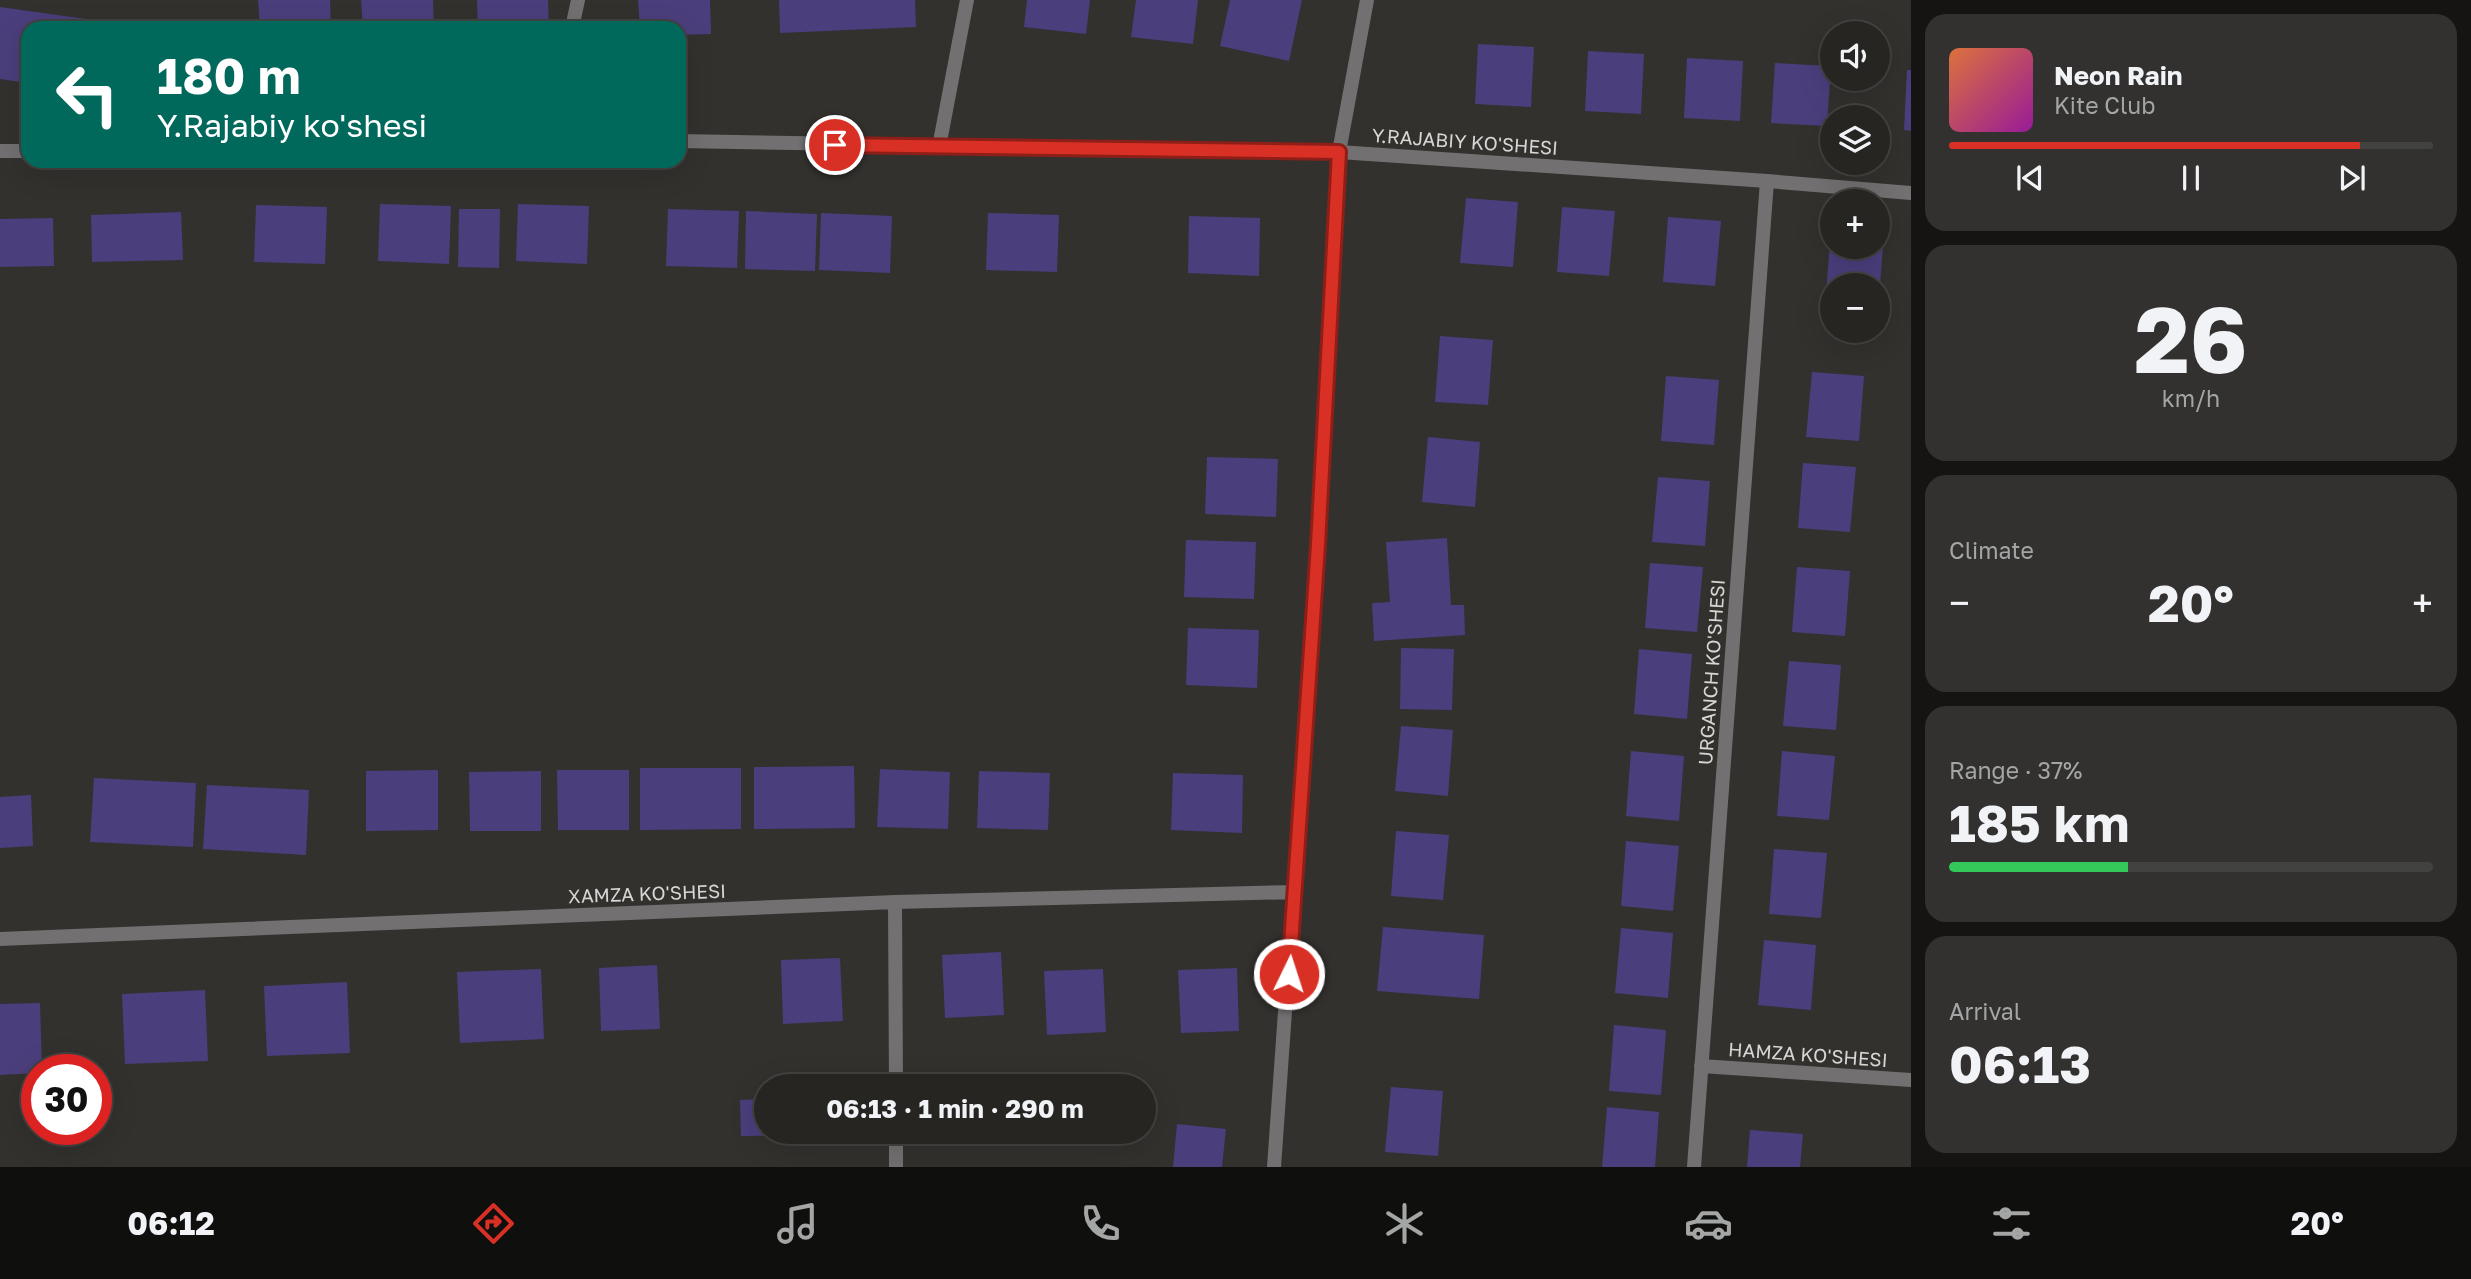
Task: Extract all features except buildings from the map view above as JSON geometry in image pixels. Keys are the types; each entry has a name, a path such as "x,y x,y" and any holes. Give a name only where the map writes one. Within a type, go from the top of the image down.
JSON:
{"street":[{"path":"574,21 578,0"},
{"path":"939,147 967,0"},
{"path":"1274,1167 1318,545 1339,152 1367,0"},
{"name":"Y.RAJABIY KO'SHESI","path":"686,141 1339,152 1911,193"},
{"path":"0,151 21,151"},
{"name":"URGANCH KO'SHESI","path":"1694,1167 1767,181"},
{"name":"XAMZA KO'SHESI","path":"0,939 895,902 1295,892"},
{"path":"895,902 896,1074"},
{"name":"HAMZA KO'SHESI","path":"1702,1066 1911,1080"},
{"path":"896,1144 896,1167"}],"route":[{"path":"835,145 1339,152 1318,545 1289,974"}]}
